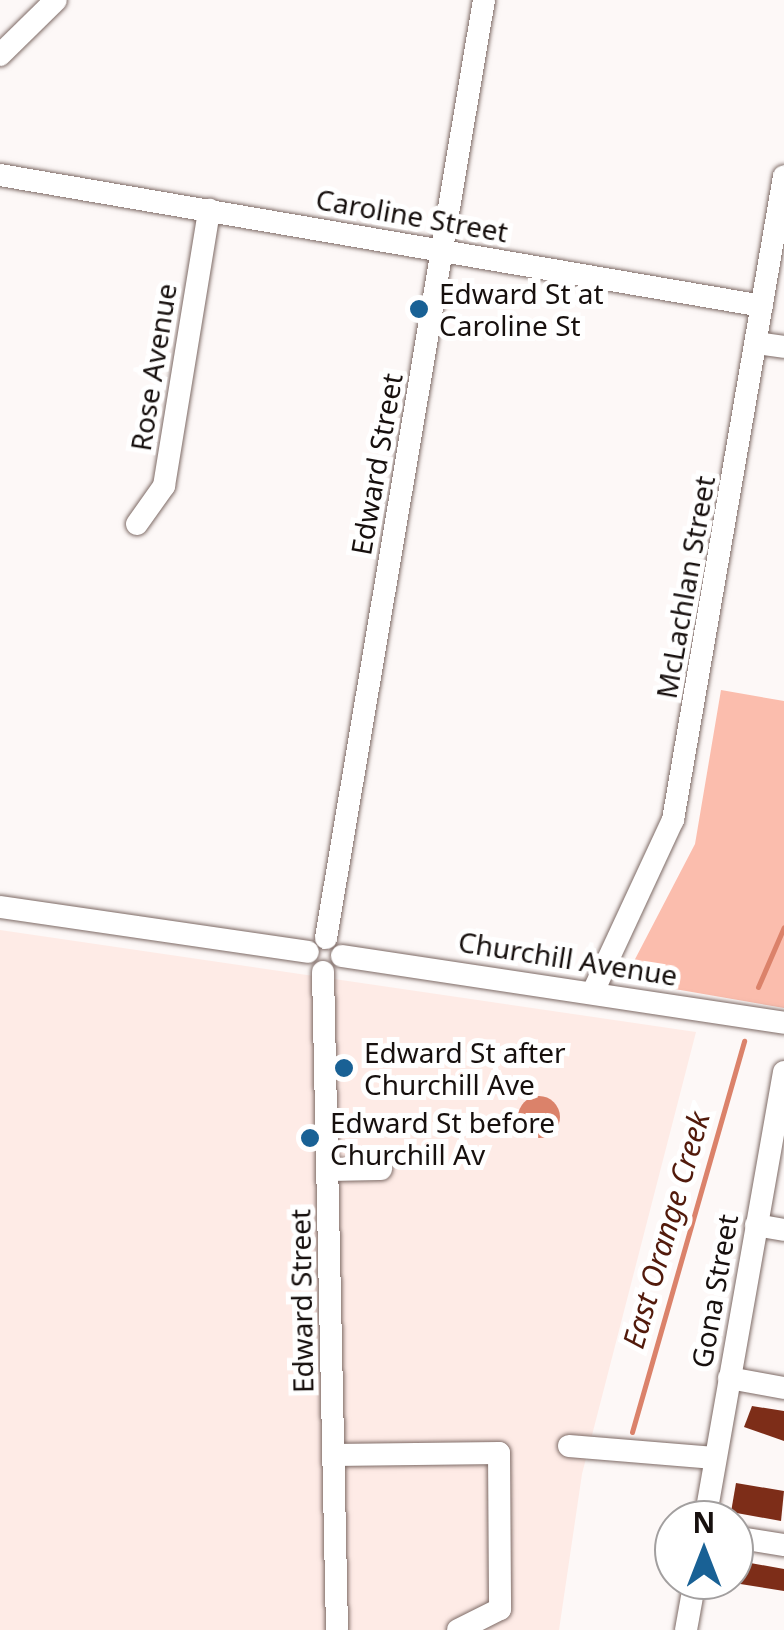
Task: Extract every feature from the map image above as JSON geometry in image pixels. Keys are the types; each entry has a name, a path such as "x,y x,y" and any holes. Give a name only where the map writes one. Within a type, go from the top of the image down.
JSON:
{"street":[{"path":"5,46 56,0"},
{"name":"Edward Street","path":"317,945 443,250 484,0"},
{"name":"Caroline Street","path":"0,172 762,306"},
{"name":"McLachlan Street","path":"593,992 673,820 784,176"},
{"name":"Rose Avenue","path":"136,524 164,486 208,210"},
{"path":"756,343 784,347"},
{"path":"0,907 317,945 342,956 322,972 317,945"},
{"name":"Churchill Avenue","path":"342,956 784,1023"},
{"name":"Edward Street","path":"322,972 338,1630"},
{"name":"Gona Street","path":"708,1500 784,1072"},
{"path":"328,1170 381,1169"},
{"path":"756,1225 784,1230"},
{"path":"730,1378 784,1388"},
{"path":"570,1446 715,1458"},
{"path":"334,1456 499,1453 500,1609 458,1630"},
{"path":"754,1541 784,1546"},
{"path":"686,1630 691,1600"}],"shaded area":[{"path":"721,690 784,701 784,1008 640,983 632,965 695,844"},
{"path":"0,930 696,1032 582,1474 559,1630 0,1630"},
{"path":"539,1096 554,1102 560,1117 554,1132 539,1138 524,1132 518,1117 524,1102"}],"building":[{"path":"752,1406 784,1411 784,1441 744,1427"},
{"path":"736,1483 784,1491 781,1521 754,1516 754,1500 733,1500"},
{"path":"754,1564 784,1569 784,1591 754,1586"}],"waterway":[{"name":"East Orange Creek","path":"758,987 784,927"},
{"name":"East Orange Creek","path":"632,1432 744,1041"}],"place":[{"name":"Edward St at Caroline St","path":"419,309"},
{"name":"Edward St after Churchill Ave","path":"344,1068"},
{"name":"Edward St before Churchill Av","path":"310,1138"}]}
